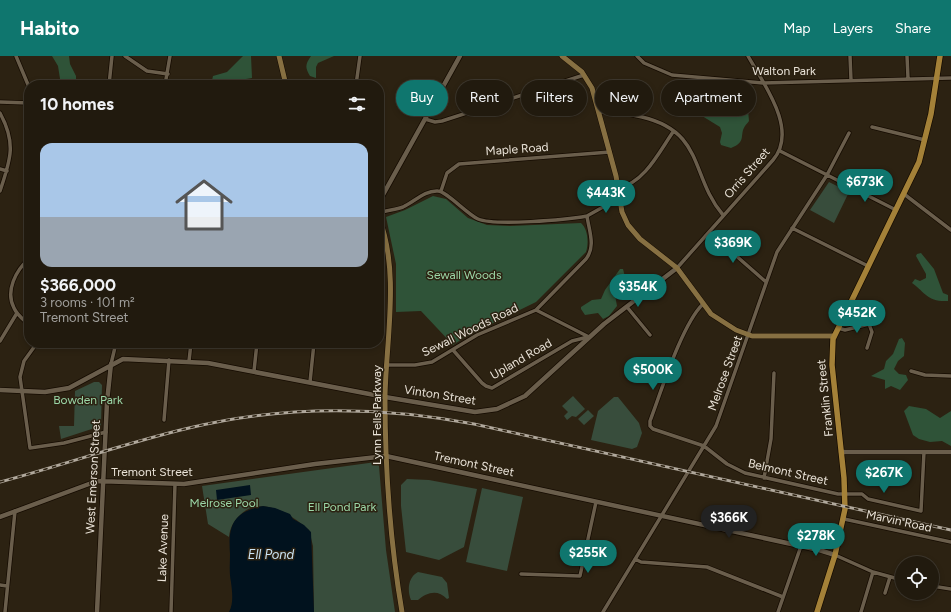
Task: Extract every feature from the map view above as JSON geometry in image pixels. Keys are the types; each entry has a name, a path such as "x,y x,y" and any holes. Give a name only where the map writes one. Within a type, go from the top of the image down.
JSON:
{"main road":[{"path":"279,56 285,80"},
{"path":"562,56 584,75 592,88 595,97"},
{"name":"Franklin Street","path":"817,612 835,555 844,520 845,494 832,356 834,336 917,167 925,140 940,56"},
{"path":"601,116 619,188 619,198 623,215 632,231 677,268 714,317 749,335 765,337 834,336"},
{"name":"Lynn Fells Parkway","path":"384,234 390,272 385,397 386,456 391,530 402,612"}],"street":[{"path":"16,56 26,80"},
{"path":"110,80 112,56"},
{"path":"125,56 147,71 168,74"},
{"path":"166,80 170,56"},
{"path":"357,80 360,56"},
{"path":"384,193 460,56"},
{"name":"Walton Park","path":"637,56 644,63 672,75 763,82 951,78"},
{"name":"Orris Street","path":"677,268 780,151 782,132 780,118 774,101 748,56"},
{"path":"850,56 851,80"},
{"path":"907,56 908,78"},
{"path":"425,119 441,122 584,75"},
{"path":"0,102 24,103"},
{"path":"0,113 6,126 12,153 0,191"},
{"path":"636,116 658,121 688,143 718,208 723,215"},
{"path":"872,127 925,140"},
{"path":"619,188 630,185 655,160 673,132"},
{"name":"Melrose Street","path":"603,612 719,419 779,248 827,175 849,133"},
{"path":"780,151 896,210"},
{"name":"Maple Road","path":"441,191 447,173 459,164 610,152"},
{"path":"0,169 7,171"},
{"path":"384,212 403,207 430,193 441,191 470,215 488,222 510,222 586,216 619,198"},
{"path":"904,194 951,230"},
{"name":"Sewall Woods Road","path":"386,365 422,364 440,358 477,335 536,310 589,254 591,243 586,216"},
{"path":"945,225 951,224"},
{"path":"792,228 868,266"},
{"path":"709,232 766,282"},
{"path":"24,264 17,272 13,280 12,302 18,314 24,320"},
{"name":"Vinton Street","path":"0,390 45,392 69,388 123,359 169,360 189,361 254,371 385,397 476,412 498,410 525,396 589,337 677,268"},
{"name":"Belmont Street","path":"703,304 688,325 650,424 654,429 704,446 733,468 764,478 819,490 845,494 862,494 868,499 921,511 924,452"},
{"path":"627,307 650,335"},
{"path":"536,310 589,337"},
{"path":"0,341 18,314"},
{"path":"837,328 844,330 866,323 869,324 872,333 867,348"},
{"name":"Upland Road","path":"453,350 482,383 492,388 572,341 589,337"},
{"path":"32,348 22,368 21,392 30,448 64,443 106,432"},
{"name":"West Emerson Street","path":"97,612 108,383 115,348"},
{"path":"189,361 190,348"},
{"path":"254,371 256,348"},
{"path":"310,382 313,348"},
{"path":"164,420 169,360"},
{"path":"911,371 925,375 951,376"},
{"path":"764,478 771,439 774,373"},
{"path":"841,452 951,452"},
{"name":"Tremont Street","path":"0,517 93,482 103,481 175,484 386,456 800,546 835,555"},
{"name":"Lake Avenue","path":"170,612 175,484"},
{"path":"521,574 580,576 596,502"},
{"path":"4,612 15,511"},
{"name":"Marvin Road","path":"844,520 951,542"},
{"path":"778,612 800,546"},
{"path":"835,555 873,572 895,578"},
{"path":"635,559 642,562 709,567 748,585 783,598"},
{"path":"861,612 873,572"},
{"path":"885,593 890,577"},
{"path":"0,585 7,586"},
{"path":"939,587 951,589"}],"green space":[{"path":"52,56 69,56 70,64 76,76 76,80 60,80 58,66"},
{"path":"243,56 251,56 252,78 245,80 212,80 213,76 227,72"},
{"path":"311,56 334,56 318,63 316,67 316,78 310,76 307,68 307,64"},
{"path":"702,116 749,116 749,121 743,129 741,141 736,146 731,148 721,145 720,142 722,133 720,127"},
{"path":"829,182 849,192 834,223 810,210"},
{"name":"Sewall Woods","path":"433,196 446,199 468,218 487,225 510,226 581,223 587,236 586,252 536,302 465,337 453,345 421,311 396,312 396,264 386,217 405,210"},
{"path":"921,253 934,269 943,293 948,295 948,301 935,300 927,296 912,283 915,279 920,281 926,278 926,274 916,256 917,254"},
{"path":"620,269 623,269 625,277 615,295 617,306 609,316 603,319 598,313 585,315 581,307 592,300 601,299 605,290"},
{"path":"902,338 905,343 904,356 898,361 894,369 899,374 906,375 908,380 900,390 891,386 885,389 885,380 871,376 884,369 886,361 893,354 899,339"},
{"name":"Bowden Park","path":"94,382 99,382 102,385 101,426 61,439 59,426 74,426 75,391"},
{"path":"573,396 585,409 576,417 572,416 567,420 564,416 568,412 562,406"},
{"path":"614,397 618,397 639,423 642,433 637,447 632,449 591,440 598,411"},
{"path":"909,406 926,409 940,418 951,411 951,446 942,441 930,442 919,439 913,435 904,411"},
{"path":"588,410 594,416 584,425 578,419"},
{"name":"Ell Pond Park","path":"376,462 379,466 386,550 395,612 314,612 313,546 309,530 285,513 267,507 257,506 248,509 240,515 234,523 229,537 208,524 202,486"},
{"path":"407,479 429,480 477,489 464,547 439,560 406,552 401,506 401,485"},
{"path":"482,488 523,497 507,571 466,562"},
{"path":"418,572 442,577 447,583 449,598 447,599 440,594 432,593 425,595 418,600 411,600 409,584 412,577"}],"water":[{"path":"250,485 251,495 217,500 216,490"},
{"name":"Ell Pond","path":"263,506 275,508 290,514 293,519 304,525 311,532 314,612 229,612 232,605 230,535 234,521 245,512"}],"railway":[{"path":"0,482 141,440 225,420 296,412 367,411 438,418 474,424 951,530"}],"park label":[{"name":"Melrose Pool","path":"224,503"}]}
